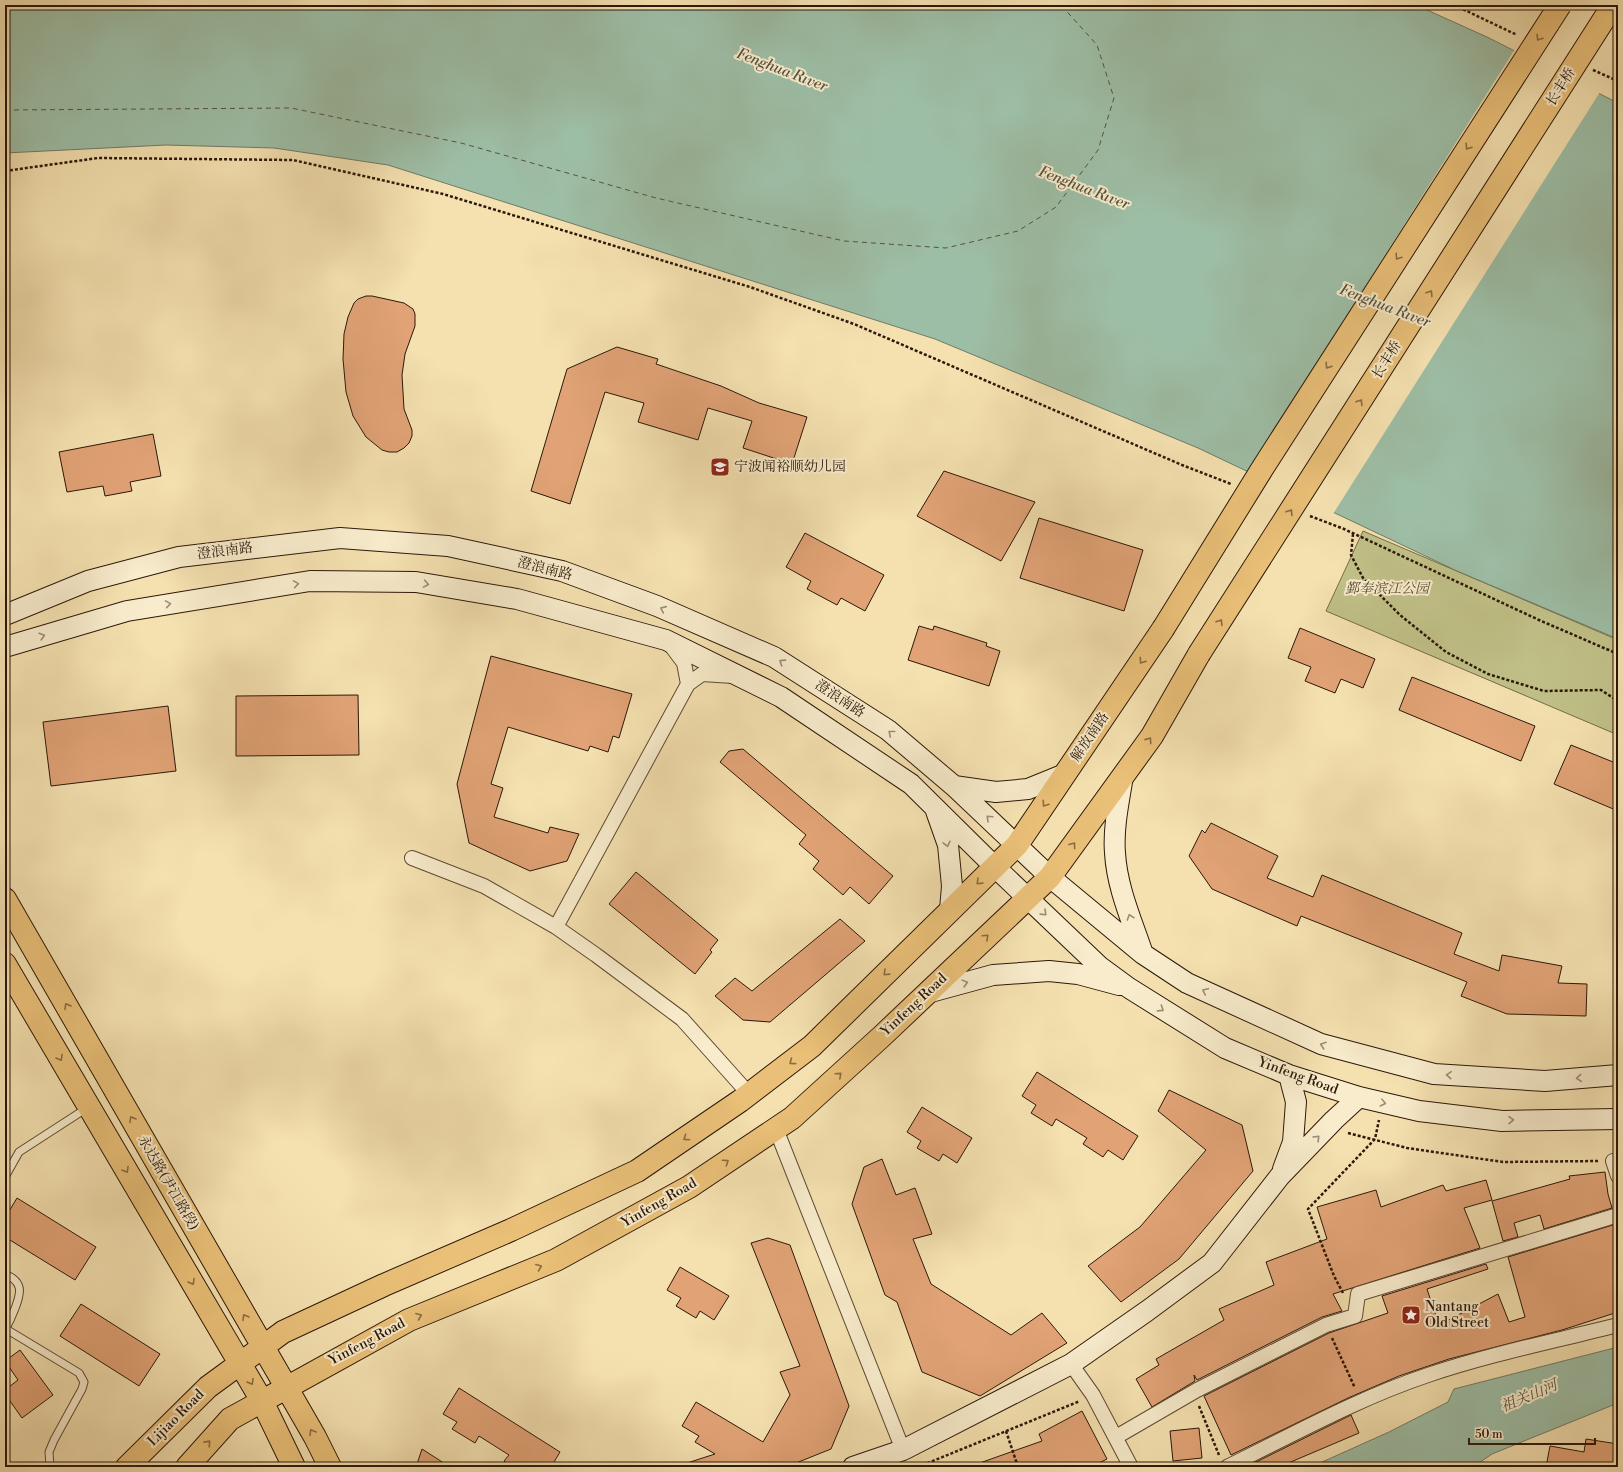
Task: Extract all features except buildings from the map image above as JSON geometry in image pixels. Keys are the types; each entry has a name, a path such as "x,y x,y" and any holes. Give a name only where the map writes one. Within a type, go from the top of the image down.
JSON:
{"main road":[{"name":"解放南路","path":"1017,845 1163,629 1262,469 1560,5"},
{"name":"长丰桥","path":"1123,776 1152,736 1199,654 1613,5"},
{"name":"澄浪南路","path":"5,615 88,581 179,557 340,538 448,546 562,571 657,606 774,658 888,730 954,786 1017,845"},
{"path":"5,647 127,611 310,581 416,582 517,599 666,640 781,697 912,784 995,867"},
{"path":"954,786 996,792 1028,790 1065,774"},
{"path":"1123,776 1115,830 1115,853 1122,893 1143,954"},
{"name":"Yinfeng Road","path":"186,1467 230,1419 409,1320 556,1260 689,1187 792,1118 1050,877 1123,776"},
{"path":"935,807 948,845 952,886 950,910"},
{"path":"240,1364 262,1347 291,1329 384,1285 511,1230 637,1171 749,1094 812,1046 1017,845 1050,877 1143,954 1187,983 1321,1044 1434,1074 1545,1081 1618,1075"},
{"name":"Yinfeng Road","path":"995,867 1099,966 1129,988 1225,1048 1289,1075 1359,1097 1419,1112 1502,1120 1618,1119"},
{"name":"永达路(尹江路段)","path":"5,898 315,1437 330,1467"},
{"name":"永达路(尹江路段)","path":"5,964 262,1401 294,1467"},
{"path":"927,993 994,975 1049,971 1078,974 1129,988"},
{"path":"1280,1176 1293,1142 1296,1102 1289,1075"},
{"path":"853,1467 903,1450 1071,1364 1212,1263 1280,1176 1327,1127 1359,1097"},
{"name":"Lijiao Road","path":"127,1467 208,1387 240,1364"}],"street":[{"path":"666,640 684,663 688,684"},
{"path":"556,927 688,684 702,674 739,676"},
{"path":"412,858 484,886 556,927 596,955 682,1019 749,1094"},
{"path":"776,1129 903,1450"},
{"path":"1613,1161 1618,1176"},
{"path":"1116,1437 1194,1392 1326,1325 1355,1316 1358,1294 1618,1214"},
{"path":"1224,1464 1362,1402 1434,1373 1484,1358 1618,1326"},
{"path":"1071,1364 1093,1395 1131,1467"}],"lane":[{"path":"5,1177 19,1152 89,1107"},
{"path":"5,1274 14,1279 20,1288 19,1298 5,1329 79,1373 84,1382 82,1389 49,1452 50,1467"}],"path":[{"path":"5,171 98,158 293,160 443,194 750,286 854,324 1182,465 1234,485"},
{"path":"1307,515 1354,534 1539,620 1618,654"},
{"path":"1354,534 1351,555 1363,578 1400,615 1446,652 1488,674 1544,691 1601,690 1618,701"},
{"path":"1327,1127 1408,1148 1504,1162 1613,1161"},
{"path":"1355,1316 1334,1276 1308,1209 1375,1140"},
{"path":"1326,1325 1362,1402"},
{"path":"1194,1392 1224,1464"},
{"path":"918,1467 1093,1395"},
{"path":"1006,1431 1018,1467"}],"green space":[{"name":"鄞奉滨江公园","path":"1363,531 1618,640 1618,735 1326,611"}],"water":[{"name":"Fenghua Rıver","path":"5,5 1416,5 1487,37 1618,103 1618,639 1457,571 1198,448 935,339 388,165 274,148 166,145 5,153"},
{"name":"祖关山河","path":"1618,1347 1618,1403 1492,1454 1473,1467 1311,1467 1389,1432 1448,1402 1454,1389"}],"pier":[{"path":"1515,49 1600,92 1333,514 1247,474"}],"ferry route":[{"path":"5,110 291,108 461,143 656,198 844,241 946,248 1018,231 1056,207 1098,150 1114,98 1097,45 1061,5"}],"place":[{"name":"宁波闻裕顺幼儿园","path":"720,467"},
{"name":"Nantang Old Street","path":"1411,1315"}]}
